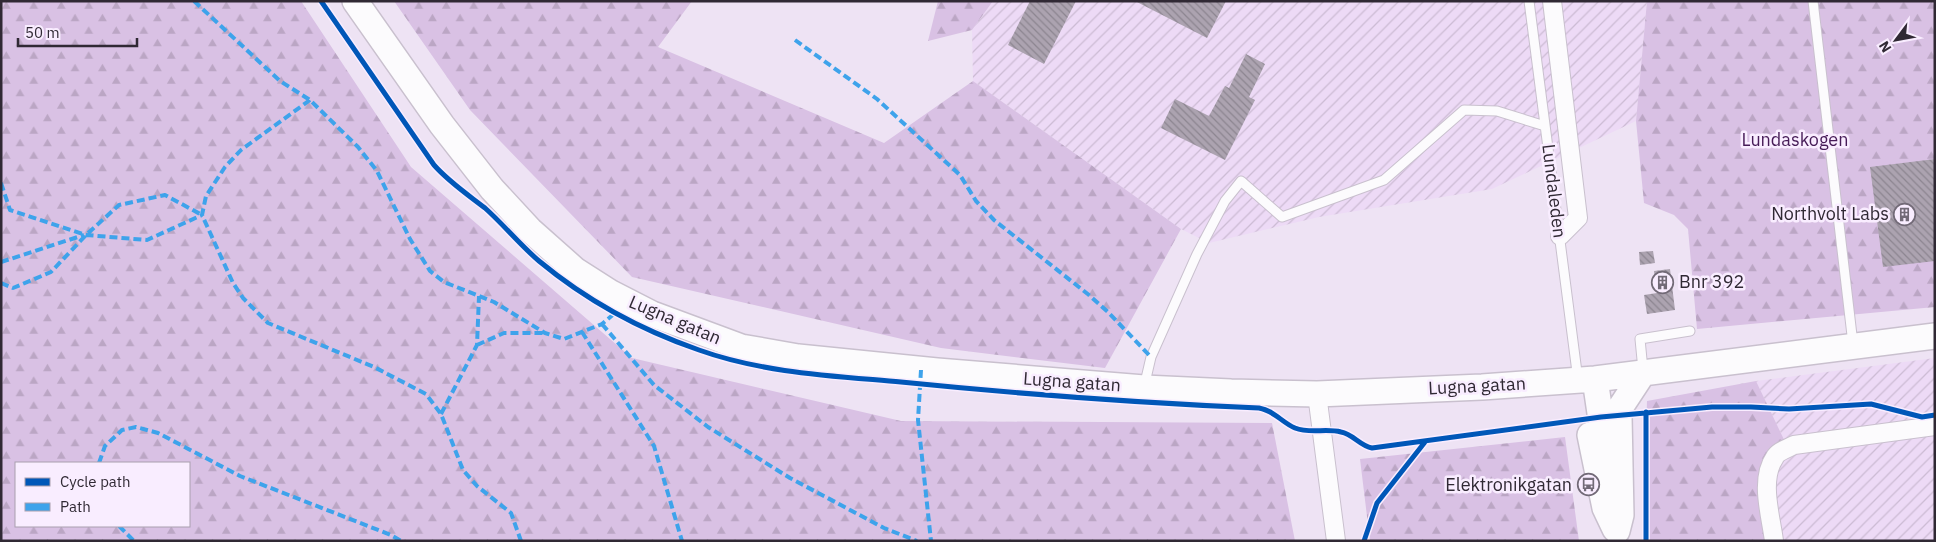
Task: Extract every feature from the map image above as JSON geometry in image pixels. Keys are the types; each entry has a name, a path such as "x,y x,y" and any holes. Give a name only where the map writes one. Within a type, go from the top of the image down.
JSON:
{"main road":[{"name":"Lugna gatan","path":"355,1 442,125 492,189 530,230 575,270 611,293 652,314 741,346 798,357 937,372 1144,388 1317,394 1482,387 1587,379 1935,336"},
{"name":"Lundaleden","path":"1617,536 1620,515 1620,408 1643,373"},
{"name":"Lundaleden","path":"1587,379 1617,536"}],"street":[{"path":"1552,1 1578,218 1560,236"},
{"path":"1317,394 1336,541"},
{"path":"1774,541 1767,487 1770,467 1777,454 1794,445 1935,426"}],"lane":[{"name":"Lundaleden","path":"1529,1 1560,236 1587,379"},
{"path":"1814,1 1854,347"},
{"path":"1144,388 1151,357 1197,254 1225,201 1241,181 1282,217 1384,180 1464,110 1497,111 1545,126"},
{"path":"1643,373 1639,335 1690,331"}],"shaded area":[{"path":"993,1 1647,1 1636,121 1492,189 1319,217 1209,243 1181,229 973,81 972,30"},
{"path":"1935,358 1935,541 1771,541 1764,483 1788,448 1756,381"}],"green space":[{"path":"1,1 301,1 411,167 632,358 901,421 1272,423 1295,541 1,541"},
{"path":"394,1 692,1 658,47 884,143 973,81 1181,229 1105,368 941,348 632,277 470,110"},
{"path":"938,1 993,1 972,30 928,41"},
{"name":"Lundaskogen","path":"1647,1 1935,1 1935,307 1697,329 1688,229 1674,215 1644,203 1636,121"},
{"path":"1756,381 1788,448 1773,461 1771,541 1648,541 1645,462 1647,401"},
{"path":"1565,437 1579,541 1370,541 1360,459"}],"building":[{"path":"1030,1 1076,1 1044,64 1008,45"},
{"path":"1135,1 1226,1 1207,38"},
{"path":"1246,54 1265,64 1249,97 1255,100 1225,160 1161,128 1175,99 1209,116 1225,86 1229,88"},
{"name":"Northvolt Labs","path":"1935,159 1935,261 1883,267 1870,167"},
{"path":"1653,251 1655,263 1640,265 1639,252"},
{"name":"Bnr 392","path":"1670,269 1675,310 1647,314 1644,295 1657,293 1654,271"}],"marked path":[{"path":"194,1 280,81 310,100 358,147 377,171 410,239 430,271 444,282 494,302 545,333 564,339 602,324 615,313"},
{"path":"795,40 877,99 960,175 976,201 994,220 1089,295 1151,357"},
{"path":"310,100 241,150 225,167 206,196 202,215 233,283 243,298 268,323 374,367 426,394 441,414 463,470 477,486 511,513 521,541"},
{"path":"1,183 10,210 86,235 147,240 202,215"},
{"path":"1,283 13,288 51,272 86,235 119,205 165,195 202,215"},
{"path":"1,262 84,235"},
{"path":"441,414 477,345 479,296"},
{"path":"602,324 654,385 708,427 790,478 884,528 917,541"},
{"path":"582,332 654,446 682,541"},
{"path":"477,345 504,333 545,333"},
{"path":"921,370 918,420 931,541"},
{"path":"99,462 105,446 122,430 136,427 158,433 240,476 391,535 401,541"},
{"path":"120,527 134,541"}],"cycle path":[{"path":"321,1 434,165 485,208 532,255 576,289 615,313 677,342 723,358 773,369 825,375 1080,398 1259,408 1265,409 1295,428 1306,431 1345,433 1372,448 1601,417 1712,407 1789,409 1871,404 1922,417 1935,415"},
{"path":"1646,412 1646,541"},
{"path":"1364,541 1377,503 1425,442"}],"place":[{"name":"Northvolt Labs","path":"1905,214"},
{"name":"Bnr 392","path":"1663,282"},
{"name":"Elektronikgatan","path":"1588,485"}]}
